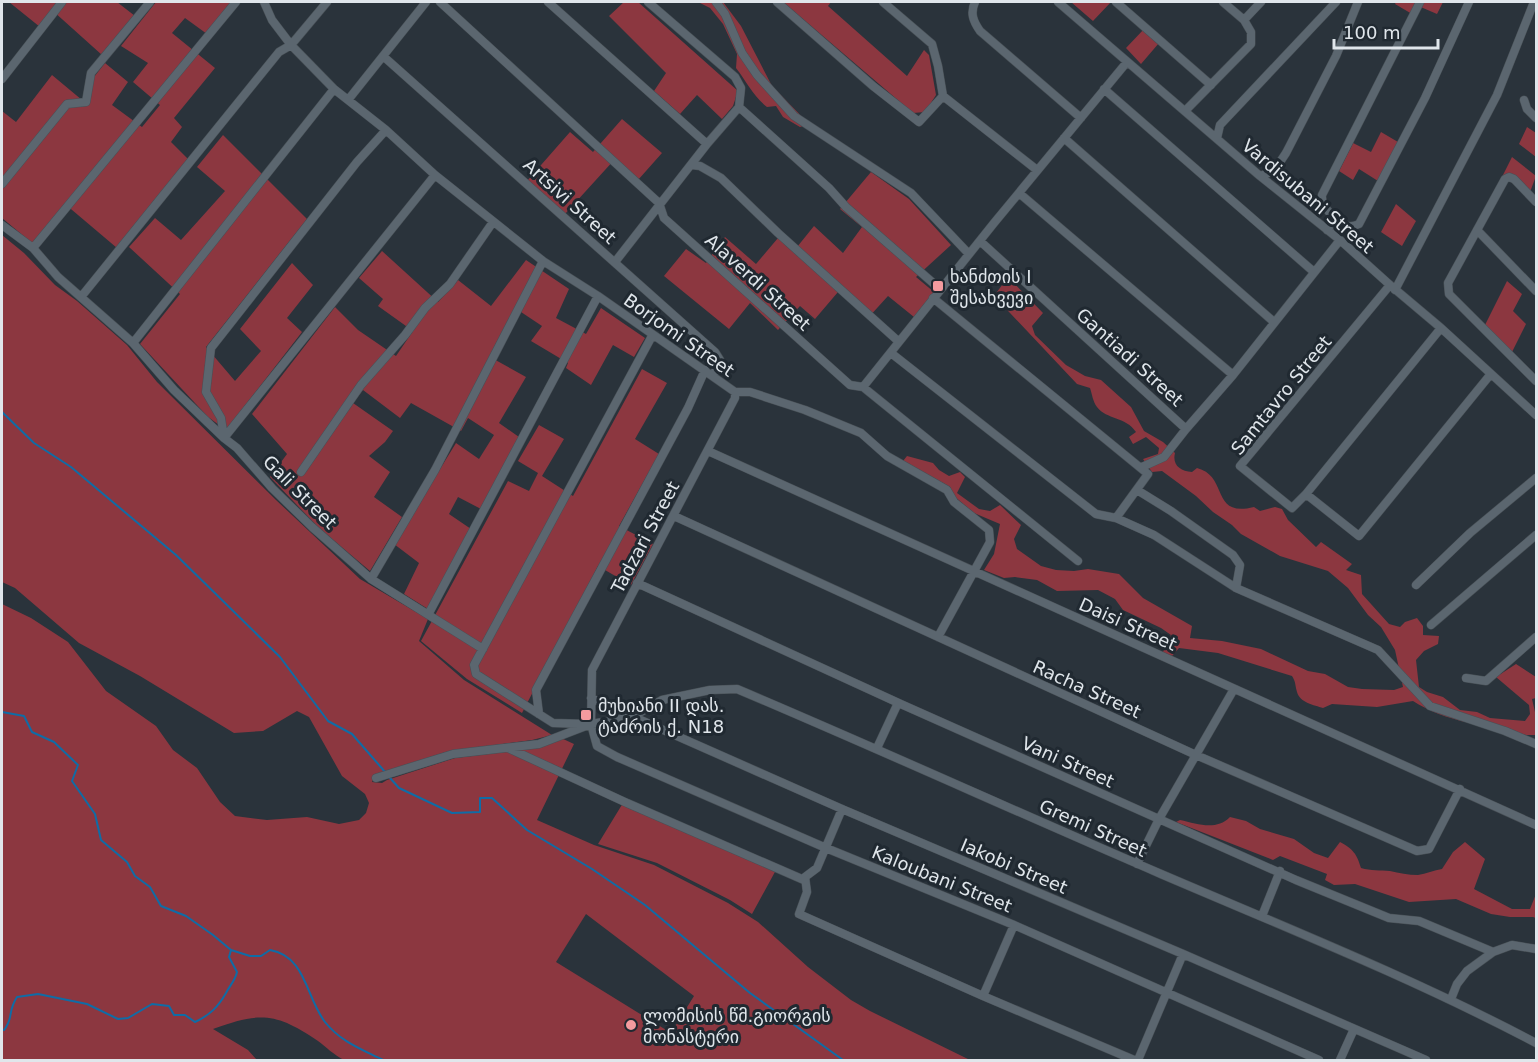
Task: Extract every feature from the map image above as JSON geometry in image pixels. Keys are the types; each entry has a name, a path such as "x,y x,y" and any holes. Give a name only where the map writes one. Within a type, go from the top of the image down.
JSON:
{"street":[{"path":"2,79 62,2"},
{"path":"2,184 67,104 86,102 91,73 150,2"},
{"path":"33,248 236,2"},
{"name":"Borjomi Street","path":"264,2 272,20 291,45 334,90 386,130 435,175 543,261 598,296 735,392 750,392 805,410 861,433 887,456 946,490 954,502 989,530 990,542 938,637"},
{"path":"81,297 279,52 291,45 327,2"},
{"path":"348,100 426,2"},
{"name":"Alaverdi Street","path":"440,2 659,203 664,218 850,385 863,387 1078,561"},
{"path":"548,2 707,144"},
{"path":"615,262 659,203 740,107 741,88 735,77 648,2"},
{"path":"716,2 725,14 742,53 757,75 794,116 911,193 969,254"},
{"path":"777,2 919,123 943,96"},
{"path":"883,2 932,44 943,96 1037,171"},
{"path":"975,2 972,18 980,31 1081,118"},
{"name":"Vardisubani Street","path":"1058,2 1260,176 1340,240 1536,415"},
{"path":"1116,2 1211,85"},
{"path":"1185,111 1251,44 1251,32 1245,20 1223,2"},
{"path":"1245,20 1261,2"},
{"path":"1217,138 1220,125 1336,2"},
{"path":"1420,2 1323,195 1322,201 1325,207 1335,219 1347,227 1359,224 1425,98 1469,2"},
{"path":"1392,288 1497,95 1534,2"},
{"path":"1260,176 1274,171 1286,153 1336,56 1355,3"},
{"name":"Artsivi Street","path":"383,56 715,352 720,360 713,376"},
{"path":"863,387 940,289 1127,62"},
{"path":"1104,89 1314,272"},
{"path":"133,343 334,90"},
{"path":"1524,100 1527,109 1536,118"},
{"path":"740,107 829,188 846,207 940,289"},
{"path":"224,438 221,418 206,392 211,348 357,162 386,130"},
{"path":"1064,138 1274,322"},
{"path":"692,165 700,166 721,178 778,233 898,341"},
{"path":"224,438 435,175"},
{"path":"1536,202 1514,179 1509,177 1505,179 1448,283 1449,294 1536,381"},
{"path":"1019,193 1233,375"},
{"path":"1327,230 1335,219"},
{"path":"301,472 361,385 405,335 425,308 450,284 493,222"},
{"name":"Gali Street","path":"2,225 33,248 58,277 133,343 174,390 237,448 272,488 312,527 371,579 429,613 483,649"},
{"path":"1477,230 1536,291"},
{"name":"Gantiadi Street","path":"980,241 1186,429 1233,375 1340,240"},
{"path":"371,579 435,470 543,261"},
{"name":"Samtavro Street","path":"1306,494 1292,508 1240,466 1392,288"},
{"path":"429,613 598,296"},
{"path":"933,298 1148,474 1116,518"},
{"path":"1441,328 1306,494 1359,536 1490,375"},
{"path":"591,724 553,723 476,674 474,665 652,336"},
{"path":"891,353 1095,514 1116,518 1154,535 1236,588 1378,650 1430,706 1536,744"},
{"path":"539,714 536,690 688,408 705,370"},
{"name":"Tadzari Street","path":"591,698 592,670 708,451 735,398 735,392"},
{"path":"1142,467 1164,457 1186,429"},
{"name":"Daisi Street","path":"708,451 1536,825"},
{"path":"1416,585 1470,533 1536,478"},
{"path":"1137,490 1233,555 1240,565 1236,588"},
{"name":"Racha Street","path":"674,516 1196,755 1417,851 1429,849 1460,789"},
{"path":"1431,625 1536,535"},
{"name":"Vani Street","path":"637,583 1296,880 1389,918 1419,921 1492,952"},
{"path":"1466,678 1486,681 1536,637"},
{"name":"Gremi Street","path":"632,717 662,700 710,690 737,688 1137,864 1359,957 1451,999 1536,1043"},
{"path":"1137,864 1159,819 1234,689"},
{"name":"Iakobi Street","path":"591,698 842,809 1426,1060"},
{"name":"Kaloubani Street","path":"591,698 591,724 597,746 617,757 826,848 1014,926 1319,1060"},
{"path":"877,748 898,702"},
{"path":"376,778 453,754 538,744 591,724 632,717"},
{"path":"508,748 804,880"},
{"path":"842,809 817,868 805,877 807,892 799,914 984,996 1136,1060 1183,954"},
{"path":"1262,916 1280,871"},
{"path":"984,996 1014,926"},
{"path":"1451,999 1457,984 1467,971 1492,952 1512,945 1536,949"},
{"path":"1340,1060 1354,1029"}],"shaded area":[{"path":"9,2 117,2 135,16 102,55 53,11 40,27"},
{"path":"156,2 229,2 232,4 207,34 185,18 172,33 215,68 174,118 182,127 171,142 190,161 117,248 65,204 32,243 2,218 2,111 16,122 52,75 88,105 94,77 105,63 128,82 112,105 142,127 160,105 133,82 148,63 121,46"},
{"path":"624,2 638,2 738,91 733,106 722,119 697,95 680,114 654,91 666,73 609,16"},
{"path":"698,2 723,2 741,26 772,86 809,124 800,127 783,117 776,106 767,107 758,99 736,68 737,54 723,24 710,8"},
{"path":"783,2 831,2 828,6 907,76 924,50 929,55 936,95 925,112 913,113"},
{"path":"1071,2 1111,2 1093,21"},
{"path":"1396,2 1443,2 1437,14 1416,5 1412,14 1395,4"},
{"path":"1144,29 1159,43 1141,64 1126,48"},
{"path":"622,119 662,153 638,180 615,159 565,214 527,181 570,132 593,152"},
{"path":"1527,127 1536,133 1536,157 1519,144"},
{"path":"1381,132 1398,142 1378,181 1359,169 1353,180 1339,171 1353,143 1371,152"},
{"path":"223,135 307,219 206,347 235,381 261,351 240,329 292,263 313,285 287,318 302,332 226,430 208,417 140,344 180,294 129,247 155,218 181,240 225,191 197,167"},
{"path":"1512,157 1536,176 1530,192 1514,175 1502,177"},
{"path":"871,172 909,199 951,245 916,277 934,292 914,317 888,296 868,318 838,292 815,319 800,306 778,330 750,303 729,329 664,276 686,249 706,263 725,237 756,264 778,238 793,252 814,226 843,253 862,227 840,209"},
{"path":"1396,204 1416,221 1402,246 1381,232"},
{"path":"2,235 24,253 55,285 127,345 157,382 276,500 360,579 428,619 419,641 464,680 552,735 446,752 375,775 372,782 382,783 455,758 538,748 561,738 574,744 537,820 594,845 654,865 728,903 758,922 808,967 851,1000 970,1060 344,1060 290,1024 267,1018 255,1018 213,1029 248,1050 257,1060 2,1060 2,604 31,618 68,642 106,691 156,726 173,750 197,768 220,802 235,816 267,820 307,817 339,824 359,820 366,813 369,803 365,794 342,776 309,717 297,711 263,731 234,733 140,676 79,643 15,588 2,582","holes":["586,914 694,996 671,1033 556,962"]},
{"path":"382,251 438,302 458,280 491,306 526,260 569,289 556,318 586,334 601,308 645,338 634,357 613,345 591,385 566,368 568,363 531,341 542,326 515,308 490,357 526,377 499,423 519,437 481,509 458,497 449,514 471,529 428,609 404,594 419,563 394,544 456,443 479,459 494,435 468,418 461,431 411,403 400,418 363,390 353,403 393,431 385,442 369,456 390,472 374,497 402,517 370,571 319,528 270,477 287,454 252,414 335,307 358,330 396,356 413,331 378,306 383,299 359,278"},
{"path":"1008,277 1043,313 1032,326 1035,335 1066,365 1085,376 1101,380 1131,407 1144,431 1163,442 1175,453 1174,457 1178,467 1192,472 1197,468 1207,472 1225,502 1231,507 1240,509 1254,507 1260,511 1275,507 1282,509 1288,520 1316,547 1321,542 1352,564 1346,570 1361,575 1362,594 1389,624 1400,627 1405,622 1417,618 1423,626 1423,635 1439,636 1438,644 1424,651 1416,660 1419,687 1443,697 1460,710 1477,712 1490,718 1525,721 1530,714 1529,705 1496,677 1516,664 1536,677 1536,698 1532,699 1536,712 1536,735 1526,735 1453,719 1413,701 1377,707 1332,704 1323,708 1316,706 1299,696 1292,676 1218,653 1179,648 1172,656 1163,652 1171,635 1123,610 1115,599 1098,590 1057,591 1037,580 1004,578 984,570 994,554 1000,524 974,513 955,497 950,487 903,461 907,456 933,463 949,476 960,472 965,477 957,493 979,509 990,511 1000,505 1021,525 1014,539 1017,549 1041,566 1056,570 1088,569 1119,574 1143,598 1192,626 1190,638 1222,641 1261,649 1308,671 1325,674 1348,687 1394,690 1403,687 1395,650 1381,627 1368,615 1348,588 1328,571 1280,556 1241,534 1162,471 1152,472 1143,459 1158,454 1159,448 1146,437 1133,444 1129,437 1136,432 1132,427 1101,411 1094,403 1090,388 1077,384 994,296"},
{"path":"1507,281 1522,294 1513,311 1526,324 1512,352 1485,325"},
{"path":"642,369 667,383 635,439 659,454 619,526 653,544 631,585 598,566 522,713 467,679 421,641 508,481 529,491 538,473 518,461 539,425 564,439 542,476 573,496"},
{"path":"623,803 776,870 752,914 730,900 657,863 598,844"},
{"path":"1230,817 1294,839 1314,853 1328,858 1340,842 1354,852 1361,868 1411,875 1442,869 1453,852 1465,842 1485,859 1474,889 1512,909 1530,909 1536,894 1536,918 1491,914 1456,899 1409,902 1355,884 1334,885 1325,880 1327,874 1280,856 1273,860 1176,822 1180,820 1200,825 1213,825"}],"waterway":[{"path":"2,412 34,443 71,467 176,555 280,657 328,721 352,734 386,773"},
{"path":"2,712 24,716 32,732 54,742 78,765 72,781 95,814 101,840 127,862 135,876 150,887 161,906 186,916 231,950 250,956 261,956 270,950 291,960 304,979 319,1012 331,1029 352,1044 383,1060"},
{"path":"390,778 399,788 452,813 480,812 480,798 492,798 527,830 592,869 645,905 750,993 843,1060"},
{"path":"4,1030 17,997 38,994 87,1004 118,1019 128,1018 152,1004 169,1006 174,1015 185,1015 195,1022 217,1006 235,978 237,972 229,957 231,950"}],"place":[{"name":"ხანძთის I შესახვევი","path":"938,286"},
{"name":"მუხიანი II დას. ტაძრის ქ. N18","path":"586,715"},
{"name":"ლომისის წმ.გიორგის მონასტერი","path":"631,1025"}]}
